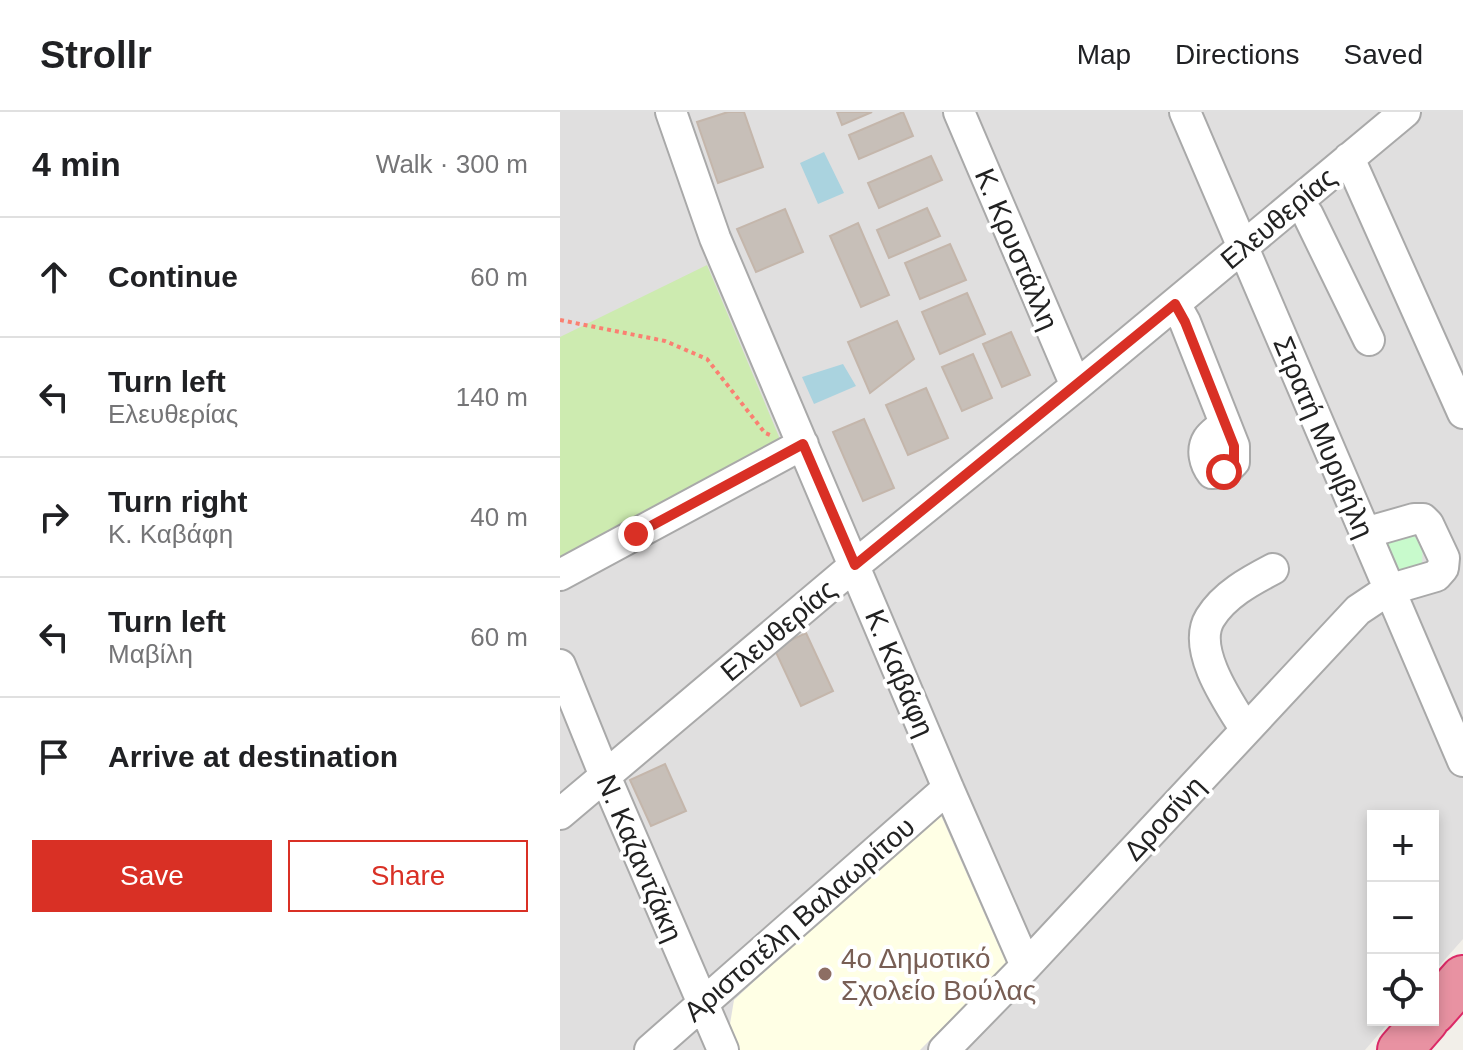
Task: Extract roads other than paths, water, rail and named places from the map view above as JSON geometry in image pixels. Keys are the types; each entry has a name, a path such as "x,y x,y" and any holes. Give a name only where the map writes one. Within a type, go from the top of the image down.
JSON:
{"highway":[{"path":"1439,1005 1463,978"},
{"path":"1400,1050 1421,1026"}],"street":[{"name":"Κ. Καβάφη","path":"671,112 715,238 1026,966"},
{"name":"Κ. Κρυστάλλη","path":"959,112 1076,386"},
{"name":"Στρατή Μυριβήλη","path":"1185,112 1463,761"},
{"name":"Ελευθερίας","path":"560,814 855,565 1405,112"},
{"path":"1349,158 1463,413"},
{"path":"1298,201 1308,215 1369,340"},
{"path":"1175,304 1185,322 1224,424"},
{"path":"560,575 803,444"},
{"name":"Δροσίνη","path":"944,1050 1358,610 1388,590 1436,576 1443,568 1444,558 1423,519 1365,533"},
{"path":"1246,730 1225,696 1205,651 1205,634 1209,618 1225,601 1245,583 1273,569"},
{"name":"Ν. Καζαντζάκη","path":"560,665 723,1050"},
{"name":"Αριστοτέλη Βαλαωρίτου","path":"650,1050 948,788"}],"water":[{"path":"824,152 844,193 818,204 800,163"},
{"path":"843,364 856,386 814,404 802,377"}],"place":[{"name":"4ο Δημοτικό Σχολείο Βούλας","path":"825,974"}]}
